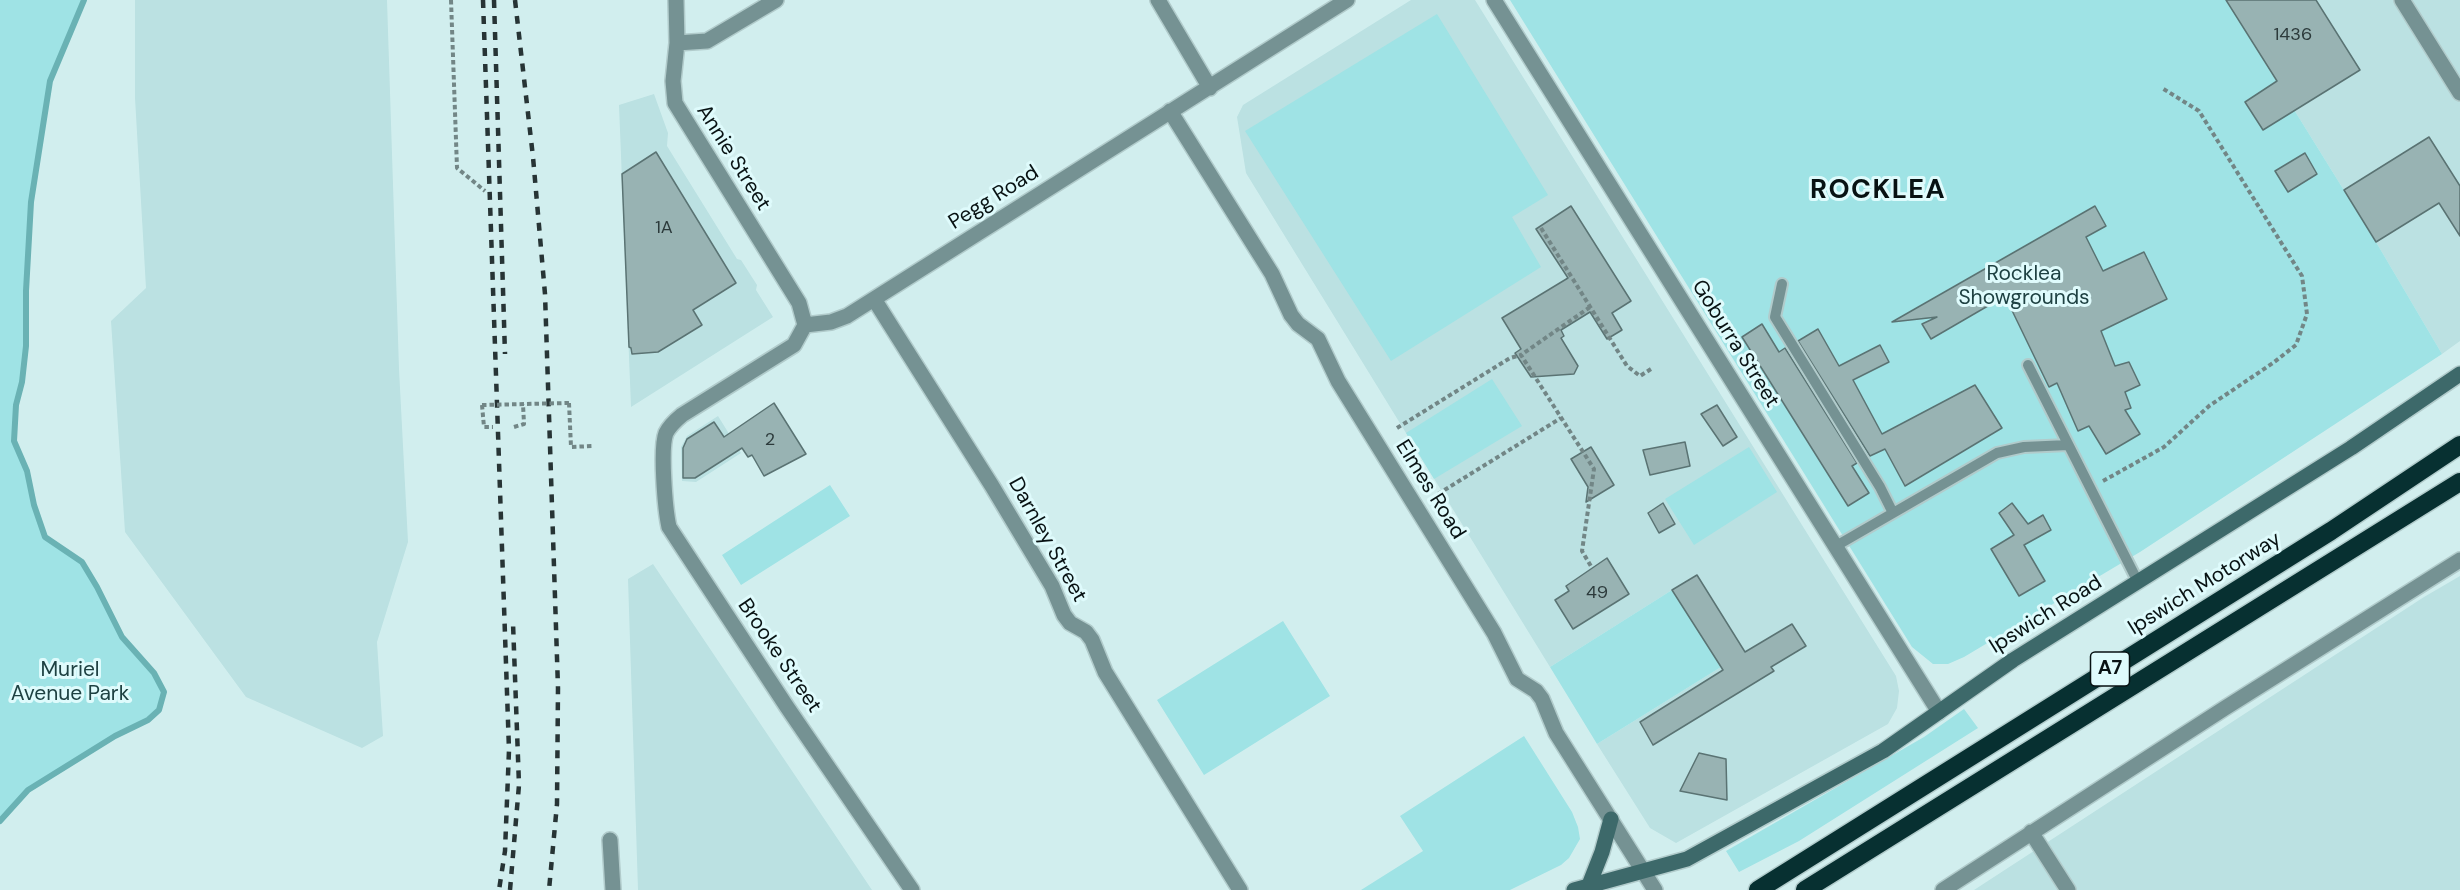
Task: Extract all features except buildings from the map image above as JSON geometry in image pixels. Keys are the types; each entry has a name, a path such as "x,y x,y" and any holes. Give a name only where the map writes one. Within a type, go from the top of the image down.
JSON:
{"highway":[{"name":"Ipswich Motorway","path":"1758,890 2331,531 2460,446"},
{"name":"A7","path":"1806,890 2460,482"}],"street":[{"name":"Annie Street","path":"676,0 677,43 673,81 675,103 800,303 805,325"},
{"path":"677,43 707,41 776,0"},
{"path":"1158,0 1210,87"},
{"name":"Pegg Road","path":"805,325 837,320 874,299 1347,0"},
{"name":"Goburra Street","path":"1494,0 1939,712"},
{"path":"2402,0 2460,93"},
{"name":"Elmes Road","path":"1170,111 1272,274 1291,315 1298,324 1315,335 1321,343 1338,381 1494,633 1517,679 1539,694 1556,733 1655,890"},
{"name":"Darnley Street","path":"874,299 1053,586 1064,615 1070,623 1086,632 1092,640 1106,672 1240,890"},
{"name":"Brooke Street","path":"805,325 800,337 786,353 682,416 669,428 664,443 666,512 669,527 675,538 912,890"},
{"name":"Ipswich Road","path":"1582,887 1644,871 1699,853 1883,751 2013,660 2351,448 2460,374"},
{"path":"1943,890 2460,560"},
{"path":"1582,887 1602,852 1611,819"},
{"path":"2031,832 2068,890"},
{"path":"610,840 613,890"}],"lane":[{"path":"1782,284 1775,317 1880,487 1893,513"},
{"path":"2028,365 2138,582"},
{"path":"1836,546 1997,453 2024,447 2068,445"}],"path":[{"path":"451,0 458,168 485,191"},
{"path":"2090,488 2164,447 2209,406 2273,363 2295,345 2307,314 2302,276 2199,111 2162,88"},
{"path":"1541,228 1627,366 1640,376 1651,369"},
{"path":"1397,428 1510,358 1521,355 1590,307"},
{"path":"1521,355 1594,469 1582,551 1592,568"},
{"path":"493,427 484,427 482,405 569,403 571,447 593,446"},
{"path":"514,427 524,424 523,404"},
{"path":"1438,494 1561,417"}],"shaded area":[{"path":"135,0 387,0 399,369 408,542 377,642 383,736 362,748 246,697 125,532 111,321 146,288 135,98"},
{"path":"1411,0 1475,0 1896,676 1899,691 1897,708 1888,724 1676,843 1650,828 1597,744 1721,667 1672,590 1550,667 1246,173 1237,117 1243,105"},
{"path":"2226,0 2460,0 2460,341 2442,354 2376,242"},
{"path":"654,94 668,133 667,146 737,259 741,260 757,285 756,290 773,317 631,407 619,105"},
{"path":"718,416 741,453 696,482 682,481 681,447 687,436"},
{"path":"653,564 872,890 638,890 628,579"},
{"path":"2460,576 2460,890 1974,890 2424,597"}],"green space":[{"name":"Muriel Avenue Park","path":"0,0 84,0 50,81 31,202 26,291 26,346 22,382 16,405 14,441 27,471 34,505 45,536 82,562 122,637 154,673 164,692 159,710 28,790 0,821"},
{"name":"Rocklea Showgrounds","path":"1510,0 2226,0 2376,242 2442,354 2140,552 1964,657 1948,664 1933,664 1912,647"},
{"path":"1437,14 1548,195 1512,217 1541,267 1391,361 1245,131"},
{"path":"1492,379 1522,426 1434,479 1406,433"},
{"path":"1749,447 1777,492 1694,545 1665,499"},
{"path":"830,485 850,516 741,585 722,555"},
{"path":"1672,590 1721,667 1597,744 1550,667"},
{"path":"1283,621 1330,696 1204,775 1157,700"},
{"path":"1964,709 1978,728 1799,841 1739,872 1726,851 1924,737"},
{"path":"1524,736 1572,812 1578,827 1580,839 1569,858 1561,865 1510,890 1361,890 1423,851 1400,816"}],"waterway":[{"path":"0,821 28,790 115,736 148,720 159,710 164,692 154,673 122,637 82,562 45,537 34,505 27,471 14,441 16,405 22,382 26,346 26,291 31,202 50,81 84,0"}],"railway":[{"path":"483,0 509,750 505,851 499,890"},
{"path":"494,0 505,354"},
{"path":"515,0 533,157 545,294 558,688 557,804 549,890"},
{"path":"510,890 519,785 513,623"}],"district":[{"name":"ROCKLEA","path":"1878,191"}]}
